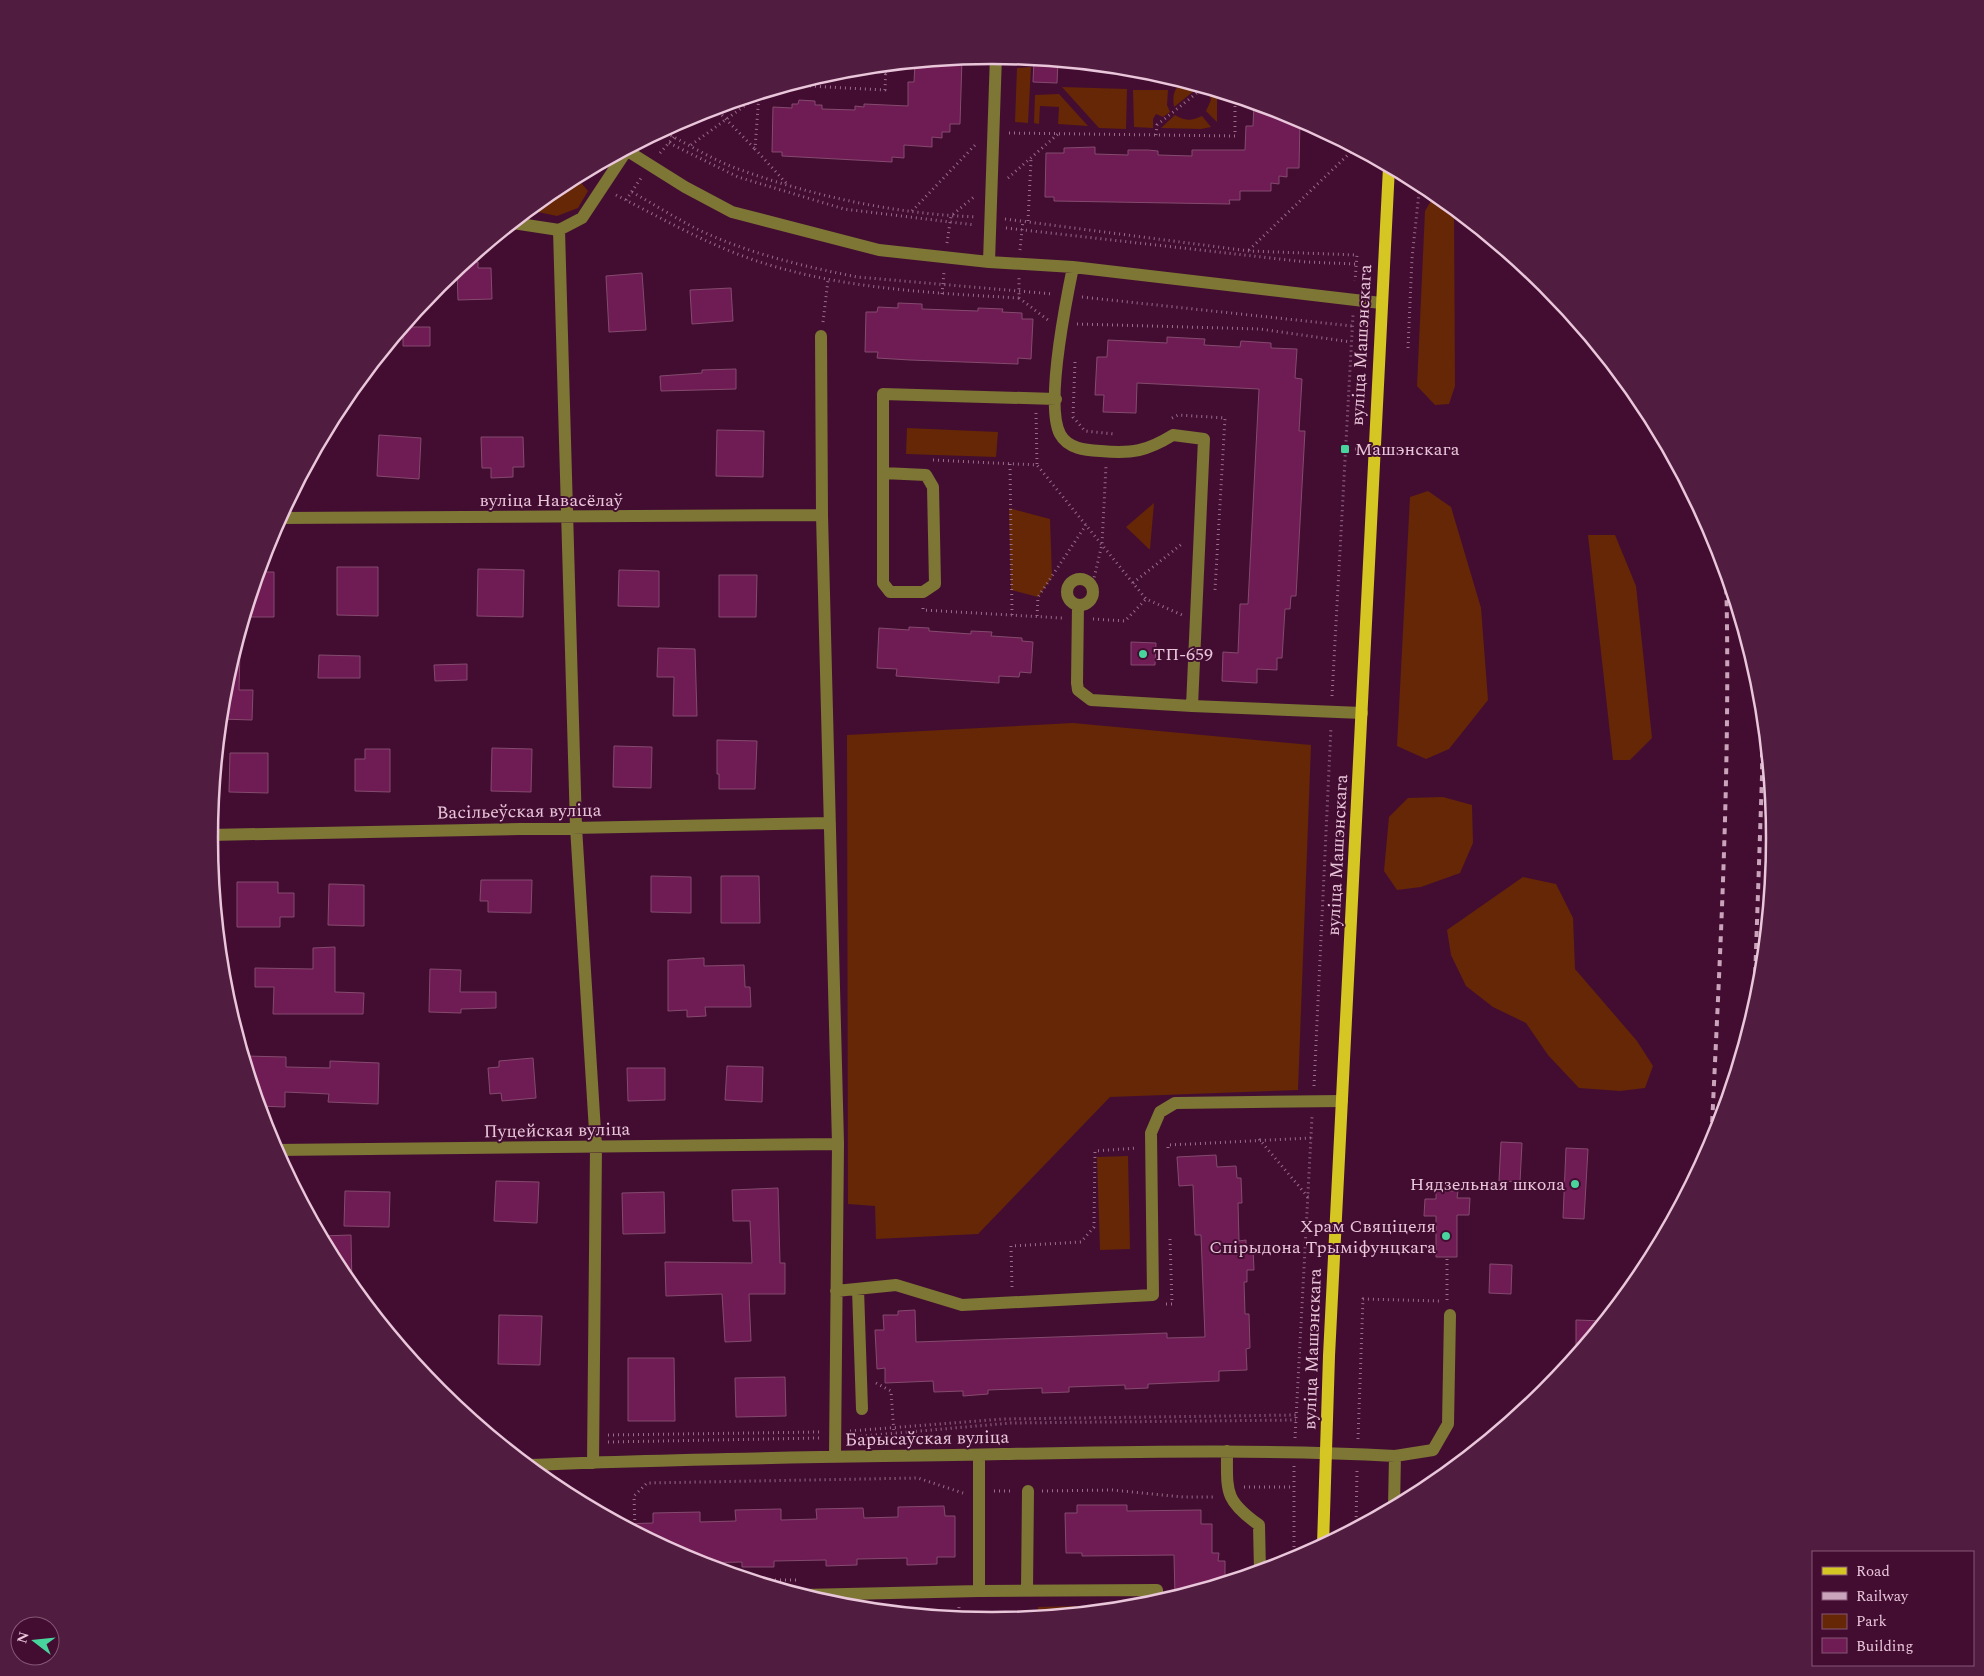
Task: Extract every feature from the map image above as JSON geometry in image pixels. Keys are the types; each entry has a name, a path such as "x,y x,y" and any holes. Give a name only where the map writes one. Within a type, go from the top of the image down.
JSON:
{"main road":[{"name":"вуліца Машэнскага","path":"1323,1537 1342,1101 1389,173"}],"street":[{"path":"989,262 996,64"},
{"path":"632,153 685,187 732,212 879,250 989,262 1072,267 1381,303"},
{"path":"521,224 559,230 582,218 620,159"},
{"path":"559,230 576,827 596,1147 592,1462"},
{"path":"1072,267 1060,324 1055,415 1061,435 1077,449 1107,452 1142,451 1152,448 1173,435 1204,440 1192,706"},
{"path":"821,336 822,515 838,1144 835,1456"},
{"path":"883,473 926,475 933,487 934,584 923,592 890,592 883,583 883,473 883,394 1056,399"},
{"name":"вуліца Навасёлаў","path":"288,518 568,518 822,515"},
{"path":"1078,578 1084,579 1092,587 1091,599 1087,603 1078,605 1070,602 1067,596 1068,585 1078,578"},
{"path":"1078,605 1076,683 1078,690 1091,700 1362,713"},
{"name":"Васільеўская вуліца","path":"218,835 830,823"},
{"path":"836,1291 896,1285 962,1305 1152,1295 1151,1133 1160,1112 1175,1103 1342,1101"},
{"name":"Пуцейская вуліца","path":"284,1150 838,1144"},
{"path":"858,1289 862,1409"},
{"name":"Барысаўская вуліца","path":"539,1465 592,1462 835,1456 1228,1451 1294,1451 1395,1456 1433,1450 1448,1424 1450,1315"},
{"path":"1228,1451 1228,1494 1243,1513 1260,1525 1260,1564"},
{"path":"979,1455 979,1591"},
{"path":"1394,1499 1395,1456"},
{"path":"1027,1590 1028,1491"},
{"path":"829,1594 1027,1590 1157,1590 1157,1594"}],"path":[{"path":"813,85 885,90 886,71"},
{"path":"1156,135 1157,125 1199,92"},
{"path":"755,149 759,100"},
{"path":"992,133 1235,136 1235,103"},
{"path":"691,145 748,104"},
{"path":"720,114 787,184"},
{"path":"1006,180 1059,134"},
{"path":"911,211 978,142 978,151"},
{"path":"1249,251 1350,152"},
{"path":"1028,221 1031,159"},
{"path":"589,177 602,188 696,236 760,262 828,280 942,294 951,216 975,198 975,189"},
{"path":"632,192 696,228 762,255 857,277 1067,296 1352,326"},
{"path":"1408,348 1412,258 1419,192"},
{"path":"1355,281 1357,255"},
{"path":"821,336 828,280"},
{"path":"1019,298 1054,325 1060,324"},
{"path":"1294,1550 1294,1451 1312,1138 1331,713 1353,315"},
{"path":"1077,324 1260,328 1351,342"},
{"path":"1092,587 1102,544 1108,433"},
{"path":"931,460 1037,465 1146,599 1196,622"},
{"path":"1010,464 1012,615"},
{"path":"1037,616 1038,596 1086,525"},
{"path":"1133,583 1200,529"},
{"path":"923,592 923,610 1078,619 1125,620 1146,599"},
{"path":"1012,1302 1011,1246 1080,1242 1094,1227 1094,1150 1259,1139 1312,1138"},
{"path":"1259,1139 1308,1197"},
{"path":"1168,1145 1168,1155"},
{"path":"1162,1304 1172,1304 1170,1234"},
{"path":"1359,1408 1363,1299 1446,1302 1447,1256"},
{"path":"869,1379 892,1391 894,1434"},
{"path":"593,1439 835,1435 1003,1419 1297,1416"},
{"path":"593,1439 894,1434 1011,1423 1296,1420"},
{"path":"634,1524 634,1496 647,1483 918,1478 965,1494 979,1491 1112,1490 1183,1497 1217,1497 1243,1487 1294,1487"},
{"path":"771,1580 804,1579"}],"green space":[{"path":"1031,67 1028,123 1015,122 1017,68"},
{"path":"1062,87 1127,89 1126,129 1099,128"},
{"path":"1177,88 1194,91 1174,107 1173,98"},
{"path":"1133,90 1168,90 1167,105 1170,112 1163,117 1156,114 1153,119 1153,128 1134,127"},
{"path":"1059,94 1088,126 1058,124 1059,107 1040,106 1039,124 1034,123 1035,95"},
{"path":"1210,95 1217,98 1217,122 1206,111 1211,100"},
{"path":"1175,115 1188,120 1202,116 1211,127 1201,129 1161,128"},
{"path":"581,182 588,191 578,208 557,216 538,212"},
{"path":"1431,201 1454,217 1455,386 1449,404 1435,405 1417,386 1425,211"},
{"path":"907,428 998,432 996,457 906,454"},
{"path":"1428,491 1451,507 1481,608 1488,700 1449,749 1426,759 1397,746 1410,497"},
{"path":"1154,503 1150,549 1149,549 1126,527"},
{"path":"1009,508 1050,519 1052,577 1038,597 1011,590"},
{"path":"1588,535 1615,535 1636,586 1652,738 1630,760 1613,760"},
{"path":"1073,723 1311,745 1298,1090 1110,1097 978,1234 876,1239 875,1206 848,1204 847,735"},
{"path":"1443,797 1472,805 1473,843 1460,873 1421,887 1397,890 1384,871 1389,817 1408,798"},
{"path":"1523,877 1556,884 1573,918 1575,969 1637,1041 1653,1066 1645,1088 1620,1091 1579,1088 1548,1055 1526,1023 1493,1007 1466,986 1451,955 1447,930"},
{"path":"1128,1156 1130,1249 1100,1250 1097,1157"},
{"path":"1076,1606 1076,1608 1043,1611 1038,1611 1038,1607"}],"building":[{"path":"962,65 960,124 950,124 950,132 942,132 942,138 932,137 932,147 904,145 904,158 892,157 892,162 782,156 782,152 772,152 773,107 792,108 792,104 798,104 799,100 815,101 815,105 822,105 822,109 855,110 855,106 864,107 864,104 908,106 908,82 914,82 915,68"},
{"path":"1034,65 1058,66 1057,83 1033,82"},
{"path":"1254,110 1300,128 1299,168 1287,168 1287,177 1279,176 1279,184 1271,183 1271,191 1240,191 1240,200 1229,200 1230,204 1054,201 1054,197 1045,197 1046,153 1064,153 1064,148 1095,147 1095,154 1128,155 1128,150 1158,151 1158,155 1192,156 1192,150 1245,150 1246,126 1253,126"},
{"path":"478,262 478,268 491,268 492,299 458,300 457,279"},
{"path":"642,273 646,330 609,332 606,276"},
{"path":"731,288 733,321 692,324 690,290"},
{"path":"898,303 922,304 922,309 978,311 978,308 1003,309 1002,312 1022,313 1022,319 1033,319 1031,359 1018,358 1018,364 910,360 877,358 878,352 865,352 866,312 877,312 878,307 898,308"},
{"path":"411,327 430,327 430,346 403,346 403,337"},
{"path":"1167,337 1205,339 1204,345 1240,347 1241,341 1271,343 1271,348 1297,349 1295,378 1302,379 1299,431 1305,431 1296,596 1291,596 1290,609 1285,609 1282,658 1277,658 1277,670 1257,669 1257,683 1222,681 1223,652 1238,653 1240,604 1248,604 1259,389 1137,383 1136,413 1103,412 1104,395 1095,395 1097,357 1107,357 1108,340 1167,343"},
{"path":"736,369 736,389 661,391 660,376 702,373 702,370"},
{"path":"717,430 764,431 763,477 716,476"},
{"path":"379,435 421,438 419,479 377,476"},
{"path":"481,437 523,437 524,467 513,467 513,477 491,478 491,468 482,468"},
{"path":"337,567 378,567 378,616 337,615"},
{"path":"478,569 524,570 523,617 477,616"},
{"path":"619,570 659,571 659,607 618,606"},
{"path":"266,572 274,572 274,617 250,617"},
{"path":"719,575 757,575 756,617 719,617"},
{"path":"909,627 929,628 929,631 971,634 971,631 992,632 991,636 1022,638 1022,641 1033,642 1031,673 1020,672 1019,677 999,676 999,683 896,676 897,669 877,668 879,628 909,630"},
{"name":"ТП-659","path":"1131,642 1156,643 1155,665 1131,665"},
{"path":"658,648 695,649 697,716 673,716 674,677 657,677"},
{"path":"319,655 360,656 360,678 318,678"},
{"path":"240,657 239,690 253,690 252,720 227,719"},
{"path":"467,664 467,680 435,681 434,665"},
{"path":"717,740 757,741 755,789 719,789"},
{"path":"614,746 652,747 651,788 613,787"},
{"path":"492,748 532,749 531,792 491,791"},
{"path":"365,749 390,749 390,792 355,791 355,759 365,759"},
{"path":"230,753 268,753 268,793 229,792"},
{"path":"651,876 691,877 691,913 651,912"},
{"path":"721,876 759,876 760,923 721,923"},
{"path":"481,880 532,880 531,913 488,912 488,901 480,901"},
{"path":"237,882 278,882 278,893 294,893 294,917 280,917 280,927 237,927"},
{"path":"329,884 364,885 364,926 328,925"},
{"path":"335,947 335,992 364,993 363,1014 273,1014 274,987 255,987 255,968 313,969 313,948"},
{"path":"704,958 704,966 744,965 745,987 750,987 751,1007 705,1007 706,1016 687,1017 687,1010 668,1011 668,960"},
{"path":"430,969 461,970 460,992 496,992 496,1008 461,1009 461,1013 429,1012"},
{"path":"250,1056 286,1057 286,1067 330,1068 330,1061 379,1063 378,1104 328,1102 329,1094 285,1092 285,1107 266,1106"},
{"path":"533,1058 536,1098 502,1101 501,1093 490,1094 488,1068 499,1067 499,1061"},
{"path":"727,1066 763,1067 762,1102 725,1100"},
{"path":"627,1068 665,1068 665,1100 628,1101"},
{"path":"1501,1142 1522,1143 1520,1182 1499,1181"},
{"name":"Нядзельная школа","path":"1566,1148 1588,1149 1584,1219 1563,1218"},
{"path":"1216,1155 1217,1167 1236,1166 1237,1178 1241,1178 1242,1203 1238,1203 1239,1241 1246,1240 1246,1249 1253,1249 1254,1270 1247,1270 1247,1282 1244,1282 1245,1314 1249,1314 1250,1348 1246,1349 1247,1370 1219,1371 1219,1381 1148,1384 1148,1388 1125,1389 1125,1385 1069,1387 1069,1392 1042,1393 1042,1388 988,1390 988,1394 963,1396 963,1391 934,1392 933,1381 885,1383 885,1368 877,1369 875,1330 884,1330 883,1315 898,1315 898,1311 915,1310 916,1342 1167,1333 1167,1338 1205,1337 1201,1235 1195,1235 1193,1185 1179,1186 1177,1157"},
{"path":"496,1181 539,1182 537,1223 494,1221"},
{"path":"778,1188 780,1263 785,1263 785,1294 749,1294 751,1341 725,1342 722,1294 666,1296 665,1262 752,1263 750,1221 733,1221 732,1190"},
{"path":"345,1191 390,1192 389,1227 344,1226"},
{"name":"Храм Свяціцеля Спірыдона Трыміфунцкага","path":"1436,1191 1458,1191 1457,1198 1470,1198 1469,1215 1457,1215 1457,1257 1436,1257 1436,1216 1424,1216 1425,1199 1436,1199"},
{"path":"664,1192 665,1233 623,1234 622,1193"},
{"path":"351,1235 352,1273 348,1268 328,1236"},
{"path":"1490,1264 1512,1265 1511,1294 1489,1293"},
{"path":"499,1315 542,1316 540,1365 498,1364"},
{"path":"1576,1320 1596,1321 1576,1346"},
{"path":"628,1358 674,1358 675,1421 628,1421"},
{"path":"785,1377 786,1416 736,1417 735,1378"},
{"path":"1077,1505 1127,1505 1127,1511 1201,1510 1201,1524 1212,1524 1212,1553 1219,1553 1218,1561 1225,1561 1225,1576 1175,1590 1174,1555 1082,1556 1082,1553 1066,1553 1065,1513 1077,1513"},
{"path":"944,1506 945,1516 955,1516 955,1557 937,1557 937,1564 907,1565 907,1558 857,1559 857,1565 826,1566 826,1560 774,1561 774,1567 742,1567 742,1562 721,1562 634,1524 653,1523 653,1513 700,1512 700,1522 736,1521 735,1510 781,1509 781,1520 817,1519 816,1509 863,1508 864,1518 898,1517 898,1507"}],"railway":[{"path":"1712,1120 1726,788 1726,593"},
{"path":"1756,964 1762,757"}],"place":[{"name":"Машэнскага","path":"1345,449"},
{"name":"ТП-659","path":"1143,654"},
{"name":"Нядзельная школа","path":"1575,1184"},
{"name":"Храм Свяціцеля Спірыдона Трыміфунцкага","path":"1446,1236"}]}
